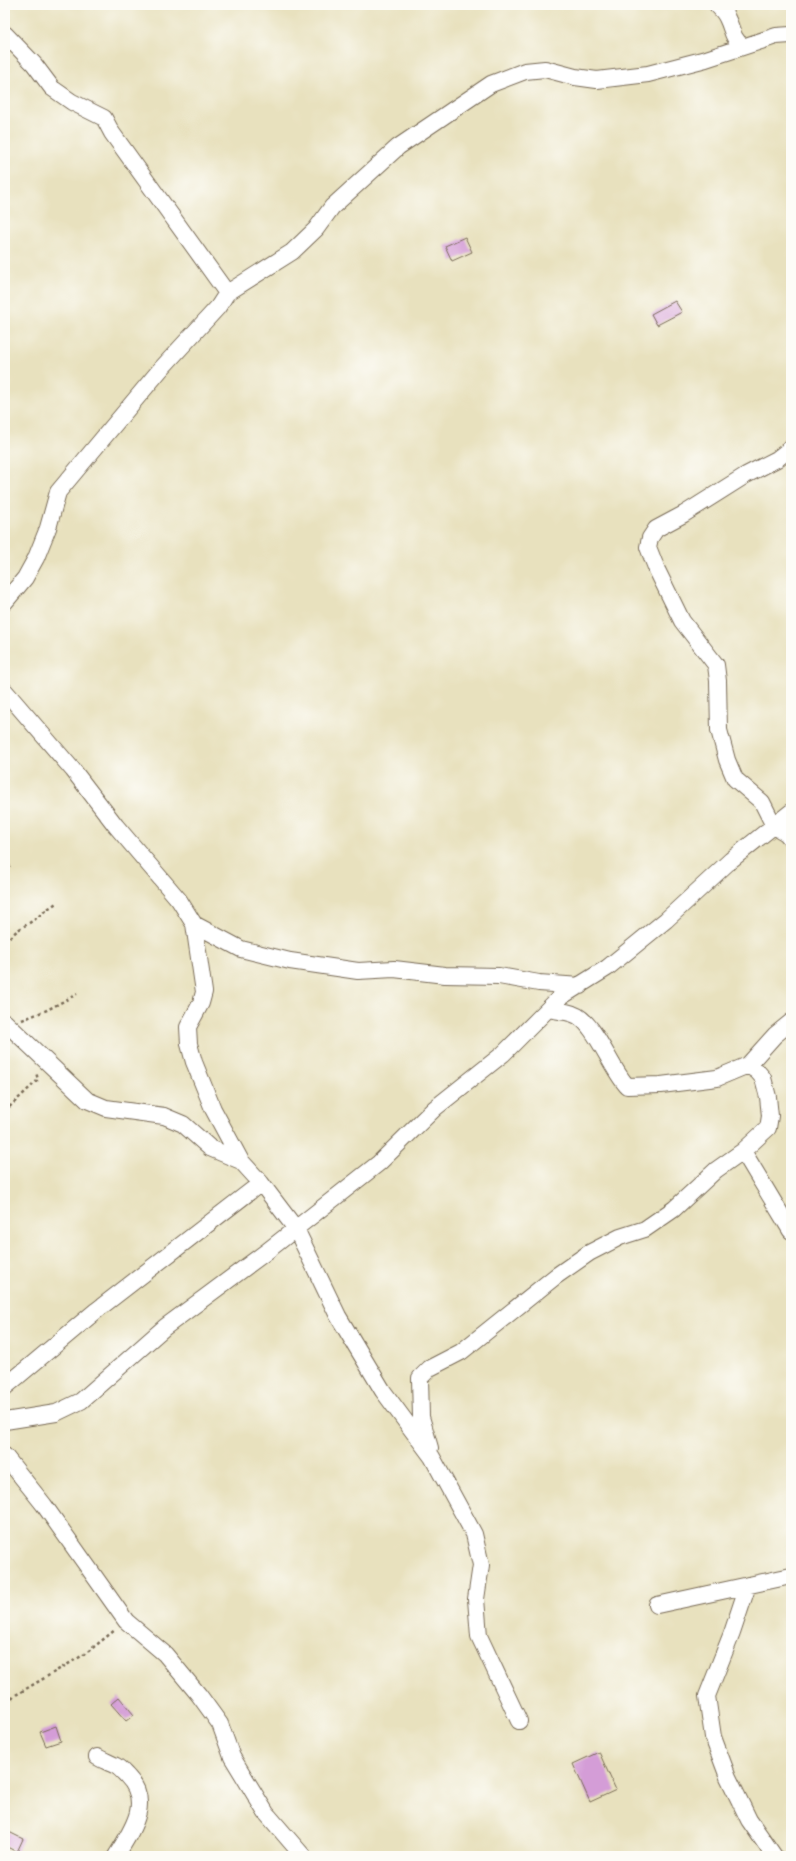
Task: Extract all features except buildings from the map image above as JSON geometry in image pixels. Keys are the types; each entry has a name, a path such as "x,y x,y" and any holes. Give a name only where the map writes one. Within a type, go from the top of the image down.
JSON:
{"street":[{"path":"718,5 727,18 731,33 742,46"},
{"path":"5,34 34,64 52,88 72,102 104,118 112,134 227,292"},
{"path":"5,602 25,578 36,558 48,528 58,492 160,370 218,306 227,292 292,252 316,229 332,207 398,146 491,84 525,71 545,69 575,77 597,80 648,74 706,59 776,36 791,35"},
{"path":"791,448 777,459 746,475 684,514 656,529 650,538 648,547 657,570 682,620 716,665 718,681 719,730 727,760 736,779 762,802 774,826 786,833 791,839"},
{"path":"5,691 74,770 116,826 179,900 194,924 204,992 201,1003 188,1027 189,1044 194,1062 213,1109 241,1161 261,1183 296,1229 338,1316 383,1391 432,1457 474,1534 481,1565 476,1599 479,1636 519,1721"},
{"path":"5,1422 56,1413 81,1401 165,1327 296,1229 379,1163 435,1108 503,1054 559,998 607,968 666,920 730,860 791,812"},
{"path":"194,924 241,949 290,961 358,971 394,970 445,975 499,976 539,983 580,986"},
{"path":"549,1009 575,1014 594,1031 618,1076 627,1086 661,1085 718,1078 748,1065 775,1035 791,1022"},
{"path":"7,1023 87,1100 106,1108 164,1116 183,1124 210,1148 241,1161"},
{"path":"432,1457 422,1417 420,1378 430,1368 461,1352 556,1276 589,1253 620,1237 645,1229 674,1209 716,1170 743,1151 768,1128 770,1116 768,1096 763,1078 757,1071 748,1065"},
{"path":"743,1151 791,1231"},
{"path":"5,1387 97,1310 261,1183"},
{"path":"5,1456 44,1505 126,1621 165,1654 199,1695 220,1724 232,1757 266,1813 303,1856"},
{"path":"656,1605 791,1576"},
{"path":"748,1585 732,1633 707,1696 713,1737 728,1777 749,1820 774,1856"},
{"path":"96,1757 117,1766 135,1785 140,1798 138,1813 132,1829 116,1856"}],"path":[{"path":"5,861 10,867"},
{"path":"5,941 58,902"},
{"path":"7,1023 47,1010 77,994"},
{"path":"5,1111 38,1080 35,1068"},
{"path":"5,1709 14,1696 85,1654 126,1621"}]}
